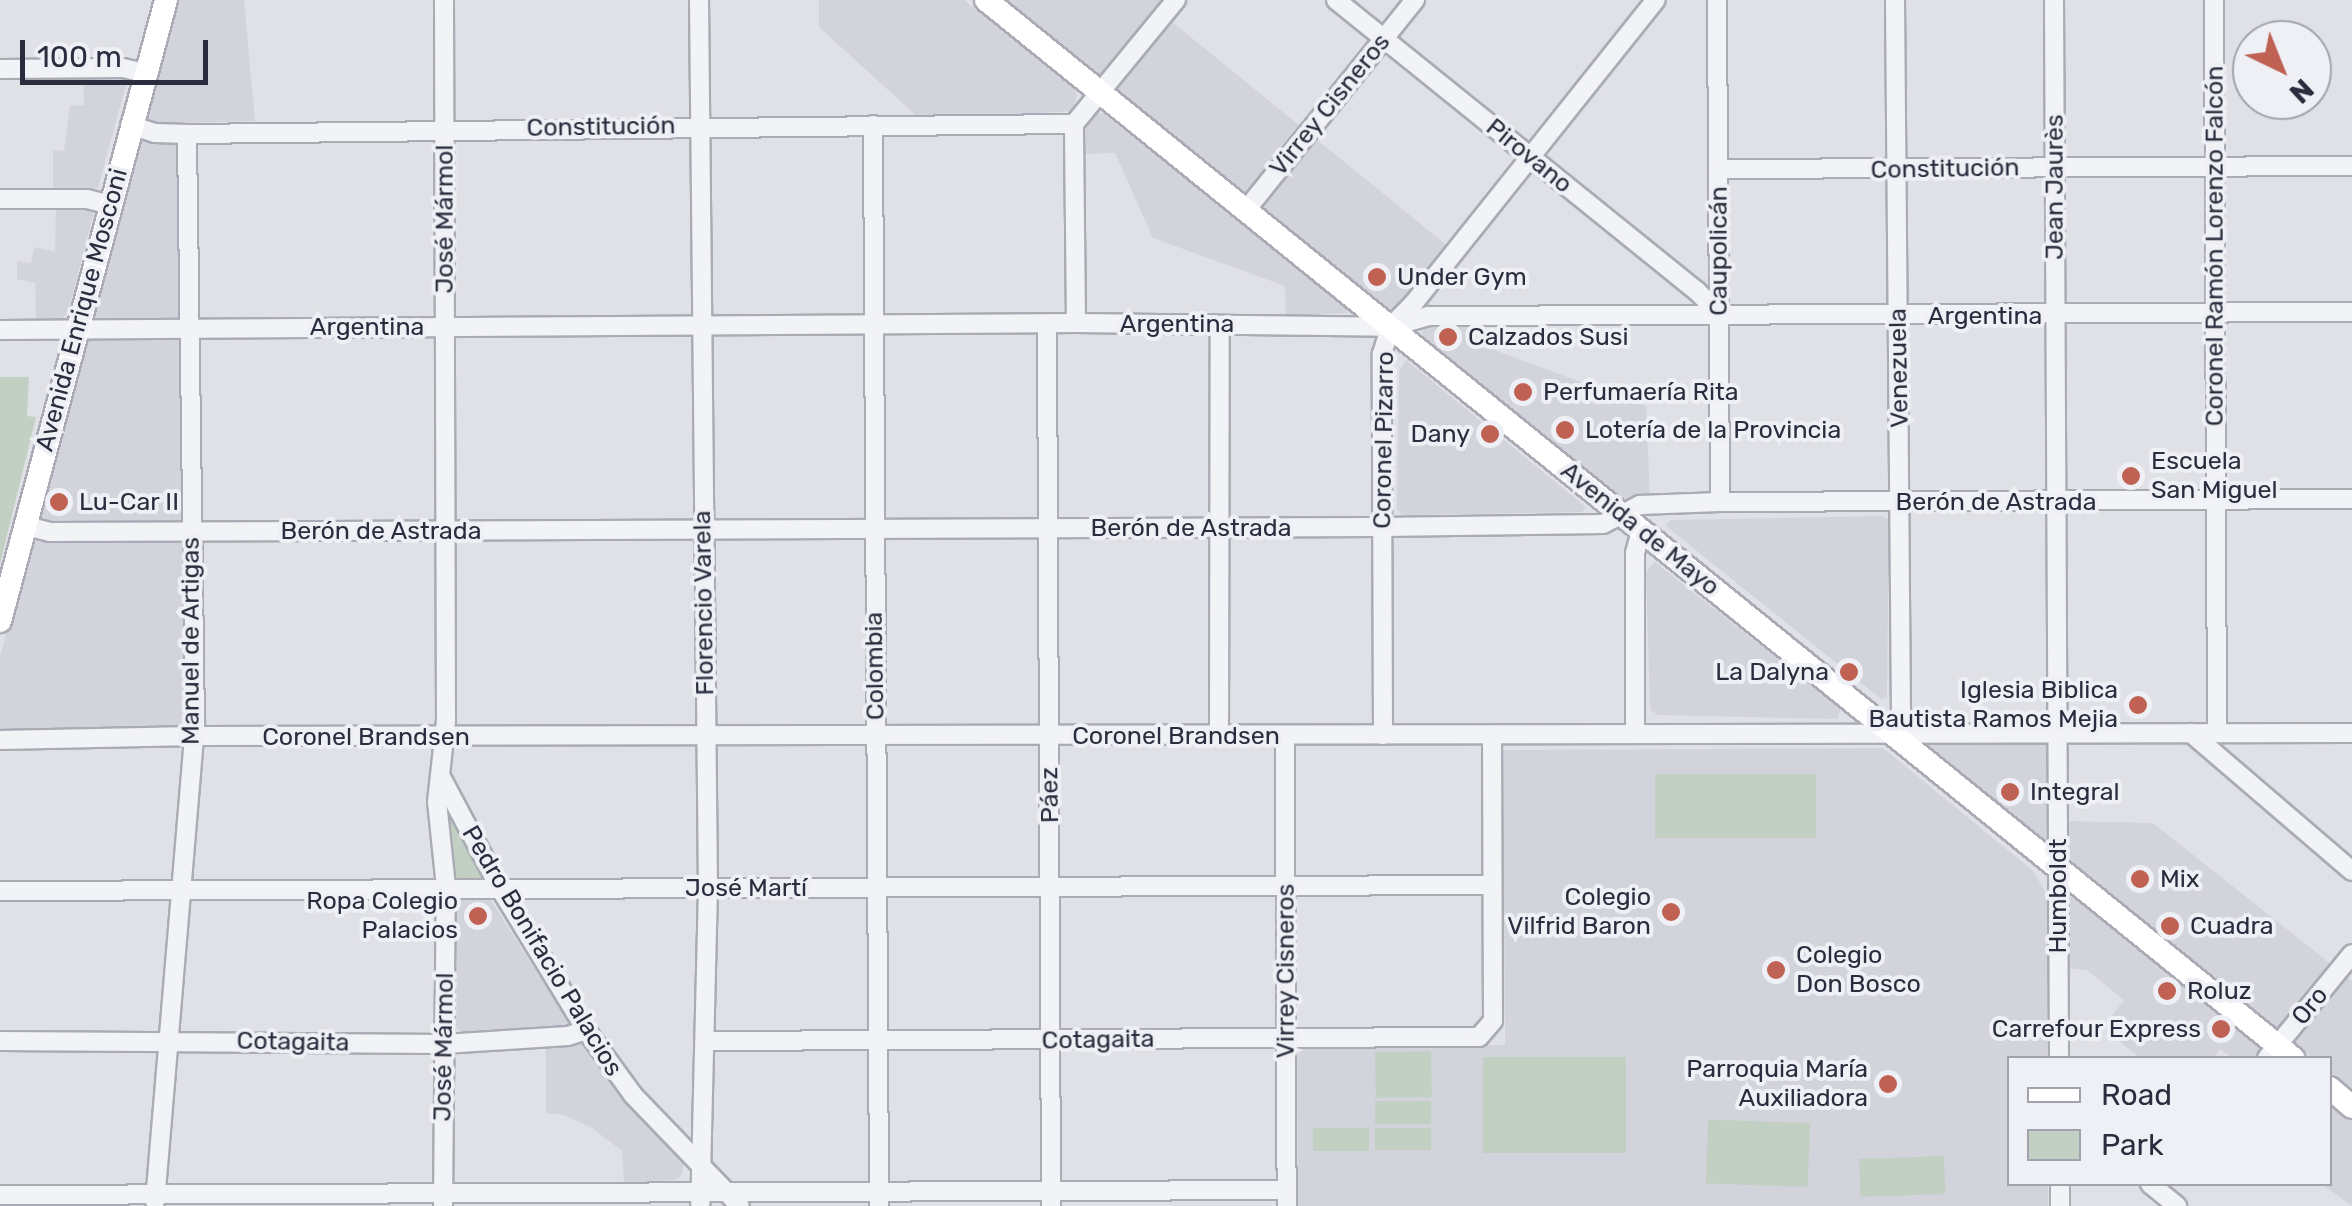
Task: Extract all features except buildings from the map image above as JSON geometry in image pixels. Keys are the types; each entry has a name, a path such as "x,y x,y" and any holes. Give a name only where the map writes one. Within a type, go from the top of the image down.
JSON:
{"main road":[{"name":"Avenida Enrique Mosconi","path":"0,621 166,0"},
{"name":"Avenida de Mayo","path":"986,0 1893,734 2279,1054"},
{"path":"2332,1090 2352,1107"}],"street":[{"name":"José Mármol","path":"443,738 448,531 444,0"},
{"name":"Florencio Varela","path":"699,0 708,888 701,1198"},
{"path":"1076,323 1074,124 1176,0"},
{"name":"Pirovano","path":"1336,0 1697,291 1719,315"},
{"name":"Virrey Cisneros","path":"1246,210 1415,0"},
{"name":"Coronel Pizarro","path":"1383,735 1382,354 1390,326 1414,304 1656,0"},
{"name":"Caupolicán","path":"1716,0 1720,502"},
{"name":"Venezuela","path":"1893,734 1901,715 1896,0"},
{"name":"Jean Jaurès","path":"2054,0 2059,734"},
{"name":"Coronel Ramón Lorenzo Falcón","path":"2214,0 2217,733"},
{"path":"0,68 124,68 144,73"},
{"name":"Constitución","path":"130,125 155,134 187,134 1074,124"},
{"name":"Colombia","path":"872,125 880,1197"},
{"name":"Manuel de Artigas","path":"155,1200 193,736 187,134"},
{"name":"Constitución","path":"1718,169 1896,171 2214,163 2352,166"},
{"path":"0,199 87,199 111,205"},
{"name":"Argentina","path":"0,330 1076,323 1390,326 1428,316 2214,316 2352,312"},
{"name":"Páez","path":"1048,324 1051,1198"},
{"path":"1219,736 1220,325"},
{"name":"Berón de Astrada","path":"26,526 50,532 1382,527 1603,524 1640,505 1720,502 2352,499"},
{"path":"1635,732 1635,553 1641,530"},
{"name":"Coronel Brandsen","path":"0,740 193,736 1285,736 1635,732 2352,734"},
{"path":"2191,733 2352,871"},
{"name":"Humboldt","path":"2059,734 2060,1056"},
{"path":"1492,735 1492,885"},
{"name":"Virrey Cisneros","path":"1285,736 1287,1198"},
{"name":"Pedro Bonifacio Palacios","path":"443,738 438,802 446,888"},
{"name":"Pedro Bonifacio Palacios","path":"440,774 501,890 586,1030 633,1096 740,1206"},
{"name":"José Martí","path":"0,892 1492,885"},
{"name":"Cotagaita","path":"707,1041 1478,1038 1488,1032 1493,1021 1492,885"},
{"name":"José Mármol","path":"443,1200 446,888"},
{"name":"Oro","path":"2279,1054 2352,954"},
{"name":"Cotagaita","path":"0,1041 444,1044 568,1036 586,1030"},
{"path":"0,1195 155,1200 701,1198 724,1189 880,1197 1287,1198"},
{"path":"2157,1191 2178,1206"}],"shaded area":[{"path":"180,0 244,0 255,121 180,123 191,717 181,729 0,732 0,656"},
{"path":"819,0 964,0 1074,89 1077,95 1073,111 921,120 819,27"},
{"path":"1000,0 1171,0 1161,13 1449,247 1406,301 1389,312"},
{"path":"83,71 121,75 127,81 98,188 53,194 53,150 64,151 70,106 84,105"},
{"path":"1094,113 1104,114 1344,305 1348,313 1286,316 1285,286 1153,238 1115,153 1079,154 1080,129"},
{"path":"56,206 94,212 68,312 58,323 36,323 35,283 17,279 17,261 31,263 34,247 55,252"},
{"path":"1430,322 1472,326 1478,344 1646,406 1650,499 1619,499 1421,340 1423,329"},
{"path":"1406,360 1586,507 1582,512 1402,515 1397,509 1399,371"},
{"path":"1882,516 1889,520 1887,697 1881,699 1666,526 1670,520"},
{"path":"1655,562 1841,709 1837,719 1658,715 1650,710 1646,572"},
{"path":"2049,739 2052,840 2048,844 1927,748 1931,741"},
{"name":"Colegio Don Bosco","path":"1883,748 2033,871 2047,895 2047,1056 2007,1056 2007,1186 2048,1186 2048,1206 1298,1206 1297,1046 1505,1045 1503,750"},
{"path":"2064,821 2153,823 2352,981 2352,1090 2332,1074 2332,1056 2311,1056 2067,859"},
{"path":"486,893 569,1022 563,1031 468,1037 453,1025 456,898"},
{"path":"2072,894 2262,1049 2260,1056 2229,1056 2220,1049 2215,1056 2138,1056 2103,1028 2124,1000 2087,970 2065,968 2066,900"},
{"path":"546,1041 585,1044 591,1049 685,1160 681,1176 675,1180 624,1183 622,1151 592,1128 564,1115 546,1113"},
{"path":"2332,1103 2352,1120 2352,1206 2325,1186 2332,1186"}],"green space":[{"path":"0,377 29,377 27,416 36,417 0,564"},
{"path":"1655,774 1816,774 1816,838 1655,838"},
{"path":"451,818 487,873 487,880 459,881 450,875 444,824"},
{"path":"1431,1051 1432,1097 1376,1098 1375,1052"},
{"path":"1483,1057 1626,1057 1626,1153 1483,1153"},
{"path":"1375,1101 1431,1101 1431,1124 1375,1124"},
{"path":"1708,1119 1810,1123 1808,1187 1706,1183"},
{"path":"1313,1128 1369,1128 1369,1151 1313,1151"},
{"path":"1375,1128 1431,1128 1431,1150 1375,1150"},
{"path":"1944,1156 1945,1194 1860,1197 1859,1159"}],"place":[{"name":"Under Gym","path":"1377,277"},
{"name":"Calzados Susi","path":"1448,337"},
{"name":"Perfumaería Rita","path":"1523,392"},
{"name":"Lotería de la Provincia","path":"1565,430"},
{"name":"Dany","path":"1490,434"},
{"name":"Escuela San Miguel","path":"2131,476"},
{"name":"Lu-Car II","path":"59,502"},
{"name":"La Dalyna","path":"1849,672"},
{"name":"Iglesia Biblica Bautista Ramos Mejia","path":"2138,705"},
{"name":"Integral","path":"2010,792"},
{"name":"Mix","path":"2140,879"},
{"name":"Colegio Vilfrid Baron","path":"1671,912"},
{"name":"Ropa Colegio Palacios","path":"478,916"},
{"name":"Cuadra","path":"2170,926"},
{"name":"Colegio Don Bosco","path":"1776,970"},
{"name":"Roluz","path":"2167,991"},
{"name":"Carrefour Express","path":"2221,1029"},
{"name":"Parroquia María Auxiliadora","path":"1888,1084"}]}
